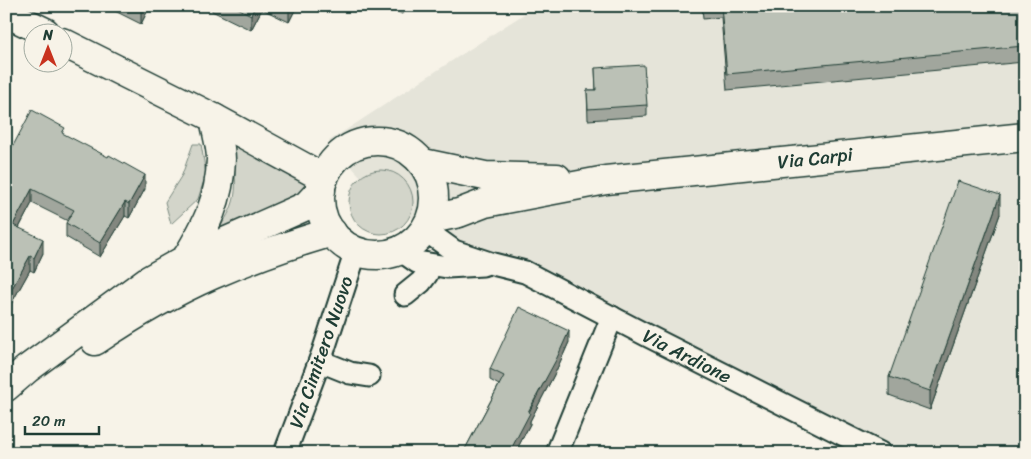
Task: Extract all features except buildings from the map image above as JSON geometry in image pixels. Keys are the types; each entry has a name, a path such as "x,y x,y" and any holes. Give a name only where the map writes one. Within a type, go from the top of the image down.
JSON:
{"main road":[{"path":"6,13 24,22"},
{"path":"72,47 214,118 322,184"},
{"path":"214,118 309,150 346,150 367,142 382,141 404,147 416,155 429,173 434,187 435,202 428,224 414,242 400,250 381,255 372,255 356,251 345,245 332,232 323,216 320,200 322,184"},
{"path":"186,259 203,231 216,200 221,158 214,118"},
{"name":"Via Carpi","path":"428,224 486,203 606,180 1025,137"},
{"path":"6,387 27,369 147,281 186,259 306,206 322,184 330,166 346,150"},
{"name":"Via Carpi","path":"423,163 485,176 606,180"},
{"path":"6,400 120,324 199,281 291,244 332,232"}],"street":[{"name":"Via Ardione","path":"428,224 454,251 525,272 880,453"},
{"name":"Via Ardione","path":"400,250 417,262 426,264 447,267 493,264"},
{"name":"Via Cimitero Nuovo","path":"285,453 320,361 356,251"},
{"path":"405,295 421,282 427,274 426,264"},
{"path":"557,453 612,317"},
{"path":"320,361 350,373 369,376"}],"shaded area":[{"path":"536,6 1025,6 1025,453 863,453 608,323 382,201 329,141"},
{"path":"226,139 306,183 306,187 296,199 216,234 230,210 235,194 234,170"},
{"path":"193,144 201,144 206,174 198,199 171,224 165,202 182,175"},
{"path":"381,170 393,172 404,179 411,190 413,202 411,214 404,225 393,232 381,234 369,232 358,225 351,214 349,202 351,190 358,179 369,172"}]}
